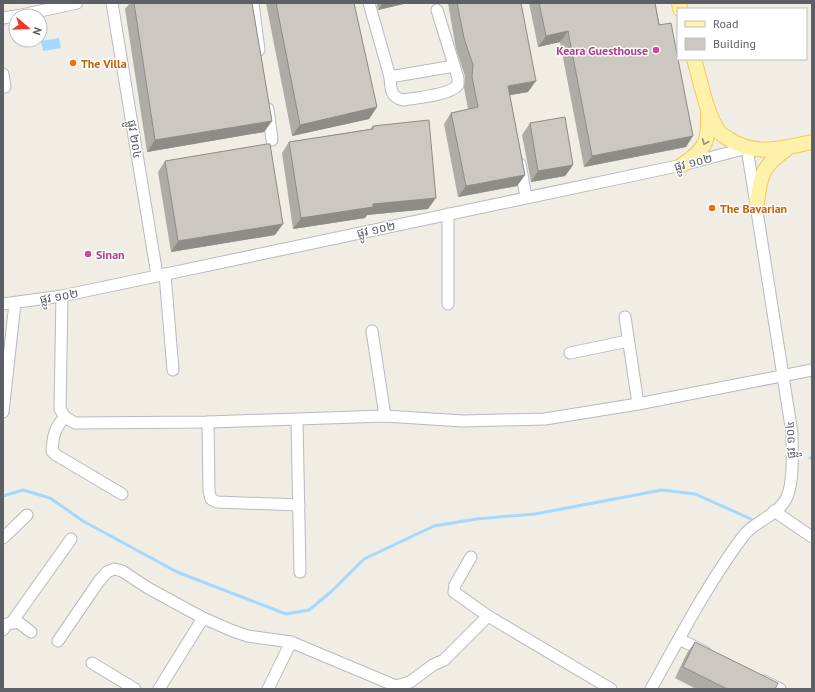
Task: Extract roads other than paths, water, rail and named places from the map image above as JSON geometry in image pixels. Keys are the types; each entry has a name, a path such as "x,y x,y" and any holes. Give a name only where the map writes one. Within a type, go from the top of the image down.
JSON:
{"main road":[{"path":"694,60 708,109 719,132 733,142 747,148 775,150 812,142"},
{"path":"682,165 698,155 705,144 709,131 708,109"},
{"path":"756,203 759,182 764,169 772,159 790,147"}],"street":[{"path":"48,9 77,3"},
{"name":"ផ្លូវ ២០៤","path":"112,3 161,275 173,370"},
{"path":"253,3 262,64"},
{"path":"370,3 390,77 392,93 396,98 402,100 455,89 458,85 454,66 437,10"},
{"path":"390,77 454,66"},
{"path":"3,74 5,87"},
{"path":"266,95 272,140"},
{"name":"ផ្លូវ ១០២","path":"3,304 62,296 682,165 747,148"},
{"name":"ផ្លូវ ១០៤","path":"655,688 679,639 720,568 746,533 774,512 787,497 792,470 792,433 747,148"},
{"path":"518,152 526,197"},
{"path":"448,214 448,304"},
{"path":"62,296 60,409 65,418 75,423 297,420 385,416 463,421 545,419 638,404 812,370"},
{"path":"3,412 15,303"},
{"path":"625,317 638,404"},
{"path":"372,331 385,416"},
{"path":"570,353 628,341"},
{"path":"65,418 58,425 53,436 52,451 56,455 122,494"},
{"path":"297,420 300,572"},
{"path":"208,422 209,490 211,499 217,502 299,505"},
{"path":"774,512 812,537"},
{"path":"3,538 27,515"},
{"path":"12,622 71,538"},
{"path":"471,557 455,585 454,592 488,616 611,689"},
{"path":"58,641 99,580 107,572 114,570 122,571 148,588 203,618 248,636 291,642 396,686 410,682 433,665 444,660 488,616"},
{"path":"159,689 203,618"},
{"path":"3,630 7,624 18,622 31,632"},
{"path":"679,639 712,656"},
{"path":"268,689 291,642"},
{"path":"92,663 134,689"},
{"path":"753,676 780,689"}],"water":[{"path":"59,38 61,48 43,51 42,48 48,48 48,40"}],"waterway":[{"path":"3,496 23,490 50,498 83,521 177,572 286,614 309,610 332,591 364,559 434,526 476,519 535,514 662,490 695,494 751,519"}],"place":[{"name":"Keara Guesthouse","path":"656,50"},
{"name":"The Villa","path":"73,63"},
{"name":"The Bavarian","path":"712,208"},
{"name":"Sinan","path":"88,254"}]}
